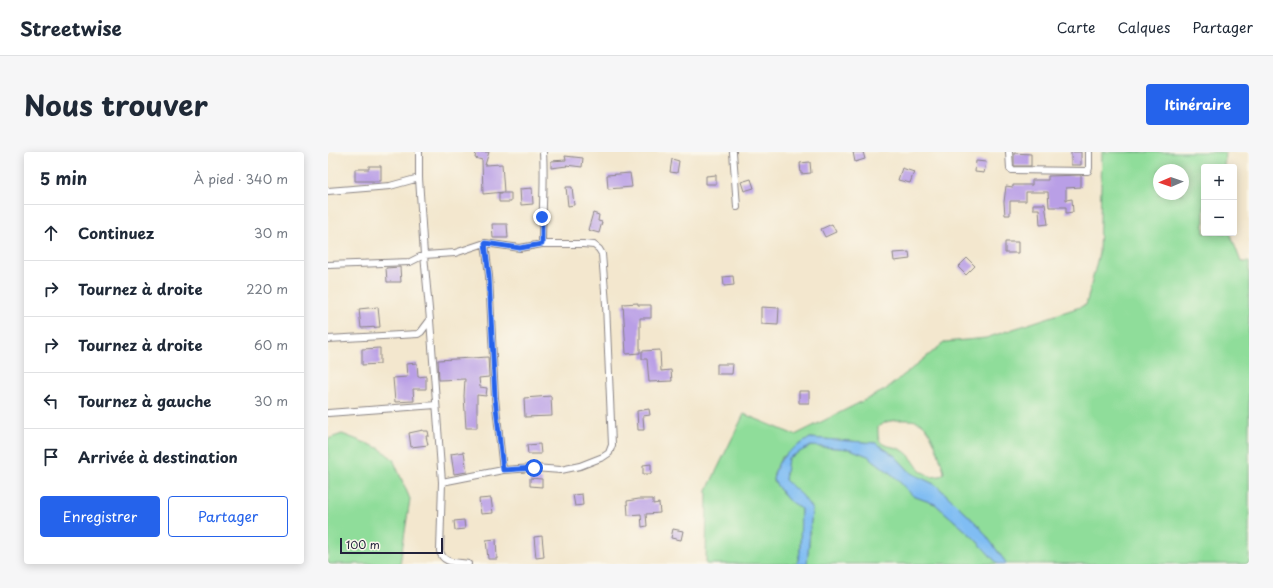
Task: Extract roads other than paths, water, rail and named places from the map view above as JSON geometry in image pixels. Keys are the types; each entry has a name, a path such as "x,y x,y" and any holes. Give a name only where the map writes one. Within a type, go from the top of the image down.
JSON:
{"street":[{"path":"420,152 419,178 424,255 442,482 440,551 441,557 445,560 468,564"},
{"path":"542,244 544,176 543,152"},
{"path":"733,152 737,207"},
{"path":"1009,152 1009,166 1012,170 1084,171 1088,171 1089,168 1089,152"},
{"path":"328,191 390,186 419,178"},
{"path":"485,243 489,276 495,398 503,470"},
{"path":"328,265 410,262 424,255 455,253 485,243 520,248 542,244 564,243 594,246 599,249 602,254 612,445 609,453 580,466 561,470 534,468 503,470 442,482"},
{"path":"328,339 418,334 430,320"},
{"path":"328,413 436,405"}],"water":[{"path":"810,438 876,443 895,456 911,473 936,485 979,526 1007,564 998,564 973,537 935,504 913,496 895,477 868,456 850,449 811,446 788,458 785,480 802,495 812,509 807,564 797,564 800,552 801,509 787,499 773,480 781,459 791,450"}]}
